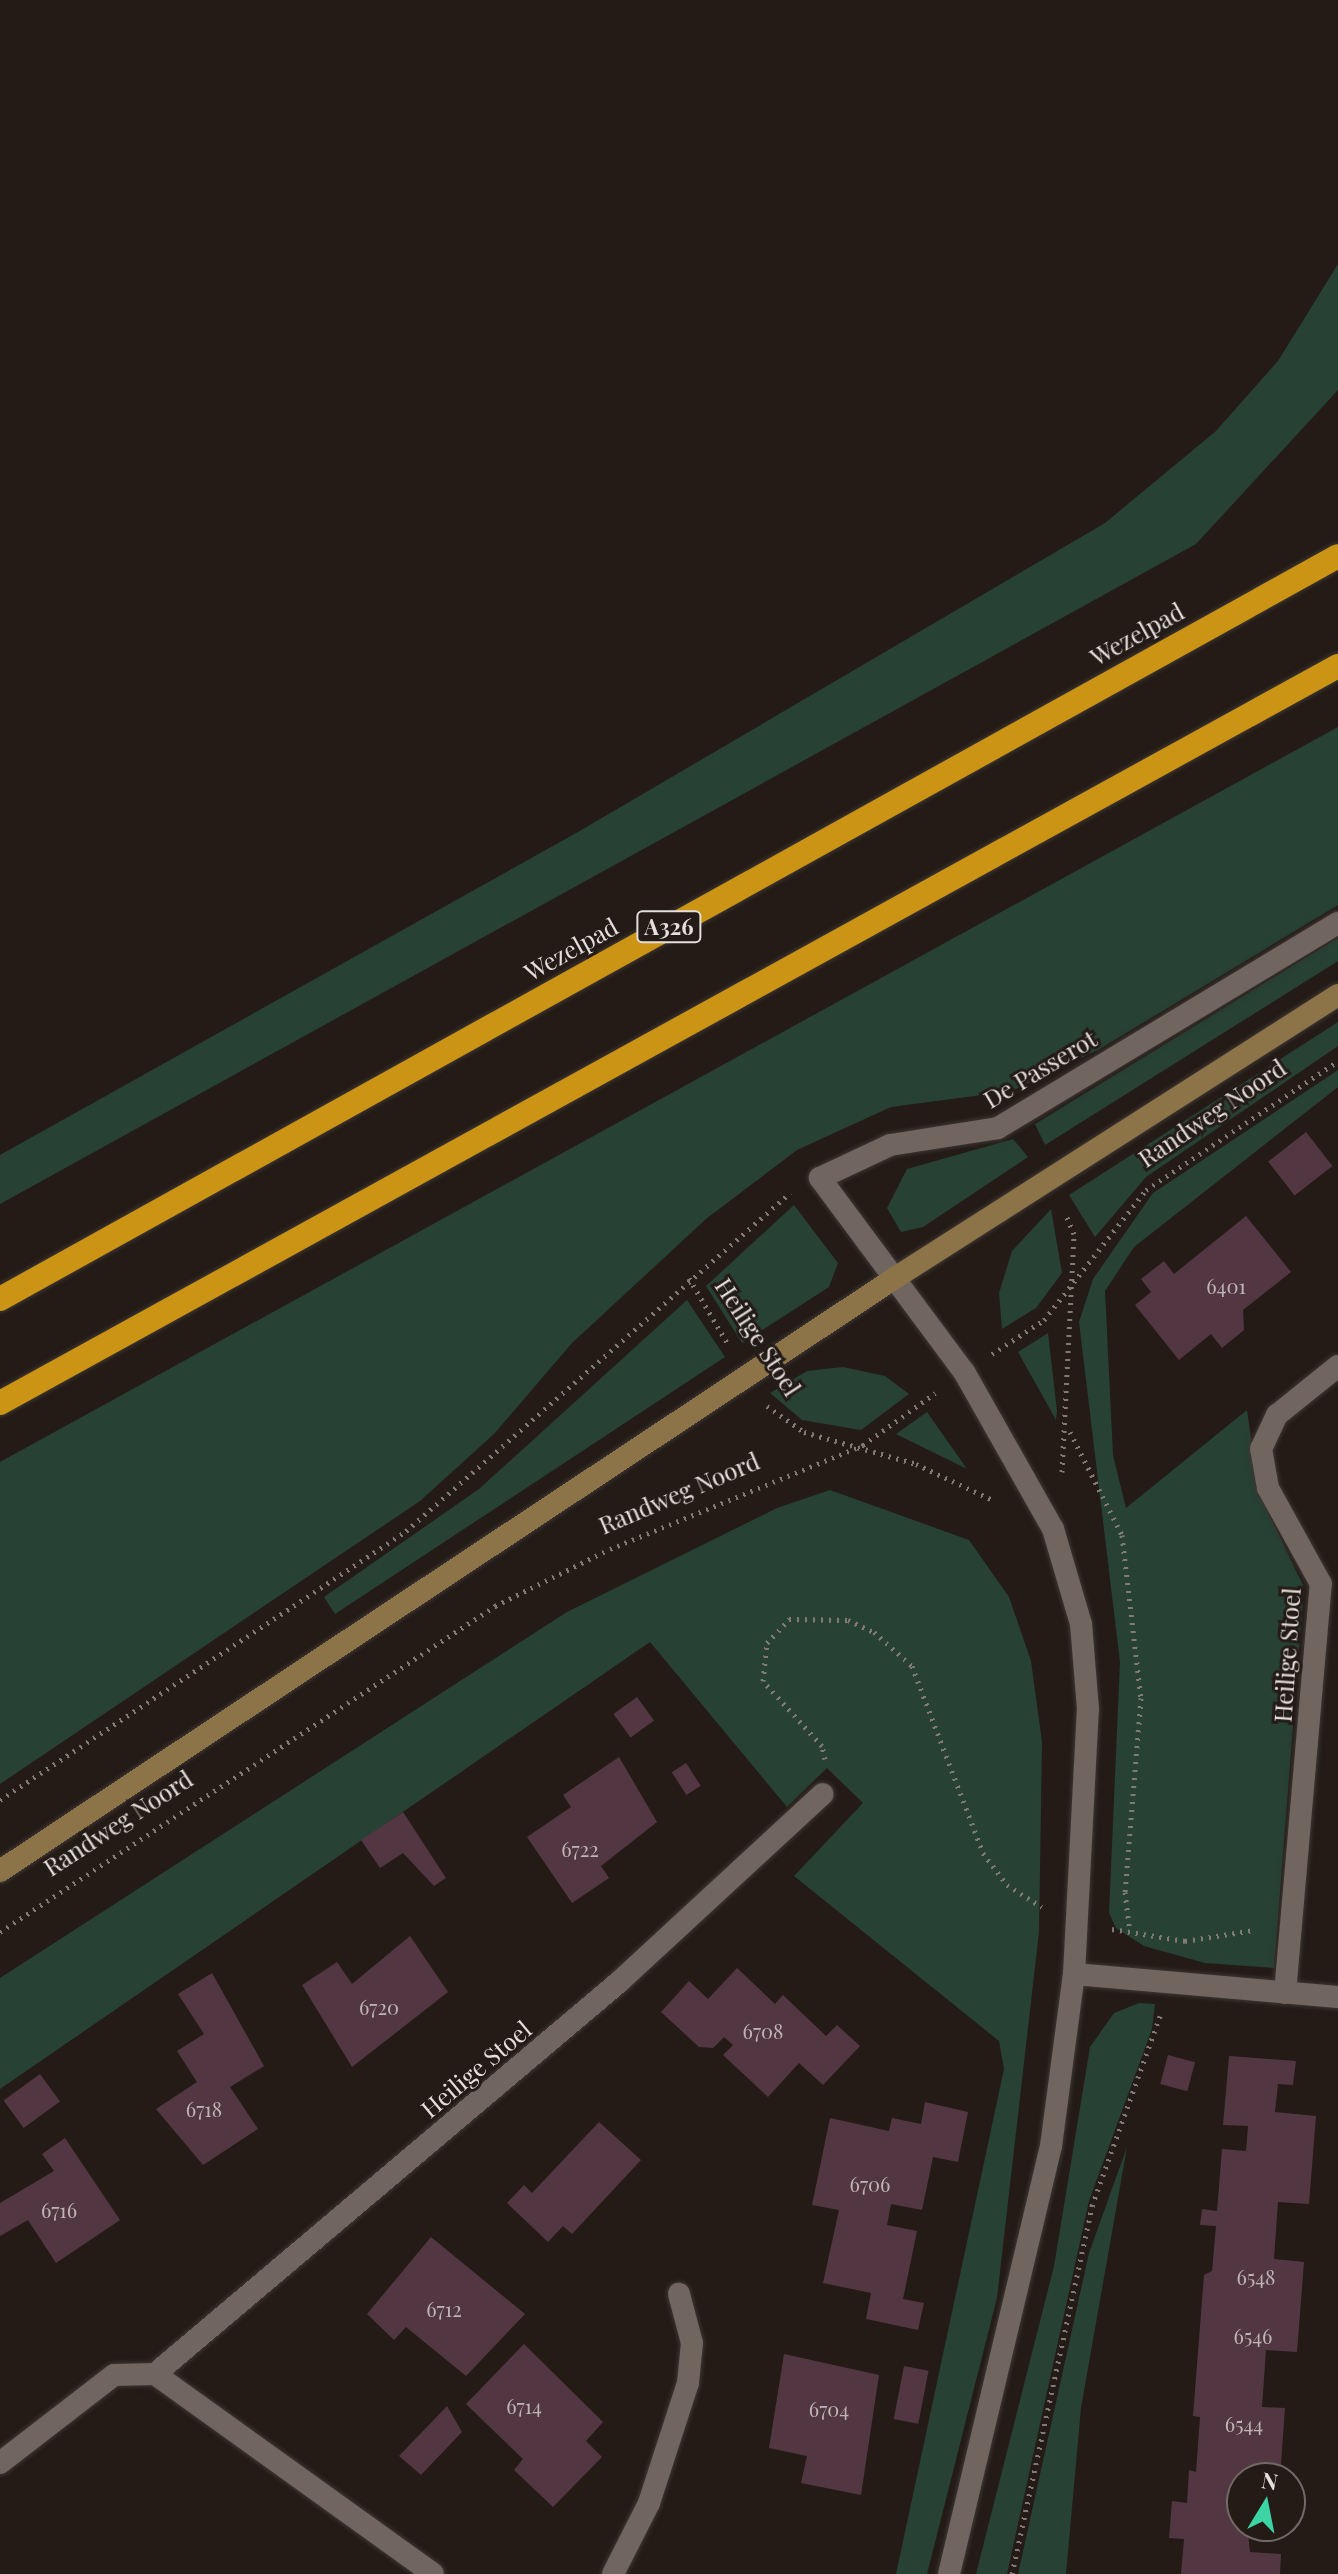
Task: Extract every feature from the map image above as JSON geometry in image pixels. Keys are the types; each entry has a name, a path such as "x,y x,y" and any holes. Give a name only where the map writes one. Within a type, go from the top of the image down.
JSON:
{"highway":[{"name":"Wezelpad","path":"0,1299 1338,556"},
{"path":"0,1403 1338,666"}],"main road":[{"name":"Randweg Noord","path":"0,1871 898,1276 1338,995"}],"street":[{"name":"De Passerot","path":"820,1178 890,1145 998,1128 1338,923"},
{"path":"820,1178 898,1276 964,1372 1053,1529 1081,1624 1088,1709 1074,1974 1051,2146 949,2574"},
{"name":"Heilige Stoel","path":"1285,1993 1321,1584 1268,1488 1261,1449 1277,1415 1338,1366"},
{"name":"Heilige Stoel","path":"155,2374 619,1982 823,1794"},
{"path":"1074,1974 1338,1997"},
{"path":"613,2574 649,2503 688,2383 692,2343 679,2294"},
{"path":"0,2463 114,2375 155,2374 433,2574"}],"path":[{"name":"Randweg Noord","path":"0,1932 495,1606 610,1549 863,1445 964,1372 1044,1320 1070,1280 1146,1190 1338,1061"},
{"path":"0,1800 406,1531 776,1201 820,1178"},
{"name":"Heilige Stoel","path":"689,1278 771,1412 804,1432 863,1445 1053,1529"},
{"path":"1053,1529 1069,1430 1070,1280"},
{"path":"823,1794 832,1787 822,1746 776,1700 761,1669 777,1630 805,1616 874,1632 912,1666 983,1853 1032,1903 1164,1940 1291,1931"},
{"path":"1012,2574 1092,2206 1155,2040 1161,1982"}],"green space":[{"path":"1338,264 1338,390 1196,544 0,1204 0,1155 578,832 1105,523 1216,431 1278,361"},
{"path":"1338,727 1338,905 1098,1050 1012,1091 891,1107 797,1150 706,1219 572,1343 494,1434 420,1501 0,1784 0,1462"},
{"path":"1338,938 1338,961 1045,1145 1035,1124"},
{"path":"1338,1022 1338,1046 1146,1177 1095,1237 1069,1195"},
{"path":"1338,1070 1338,1087 1134,1247 1105,1291 1113,1455 1126,1508 1247,1410 1259,1494 1304,1587 1274,1968 1205,1963 1144,1946 1116,1928 1109,1913 1120,1662 1079,1322 1093,1279 1153,1193"},
{"path":"1013,1139 1028,1157 923,1227 901,1232 887,1208 907,1169"},
{"path":"794,1205 838,1263 829,1287 742,1343 706,1286"},
{"path":"1051,1209 1062,1273 1036,1308 1002,1329 999,1293 1012,1251"},
{"path":"687,1300 725,1357 335,1614 324,1597 479,1489"},
{"path":"1048,1333 1057,1411 1056,1420 1018,1352"},
{"path":"843,1367 885,1376 909,1394 861,1430 802,1420 770,1393 807,1371"},
{"path":"927,1412 967,1469 896,1434"},
{"path":"830,1490 969,1540 1009,1597 1031,1661 1042,1742 1039,1932 997,2298 927,2574 896,2574 1004,2069 999,2041 794,1876 863,1803 827,1768 787,1807 650,1642 0,2089 0,1978 567,1612 777,1508"},
{"path":"1139,2003 1155,2004 1152,2029 1089,2201 1007,2574 976,2574 1054,2266 1090,2047 1114,2013"},
{"path":"1127,2147 1081,2408 1066,2574 1018,2574 1089,2253"}],"building":[{"path":"1306,1132 1332,1166 1295,1195 1268,1162"},
{"path":"1246,1216 1291,1272 1243,1310 1244,1330 1222,1348 1211,1334 1179,1360 1135,1305 1151,1292 1141,1279 1164,1261 1174,1274"},
{"path":"637,1697 654,1720 631,1738 614,1714"},
{"path":"619,1757 657,1822 601,1866 609,1878 572,1903 527,1837 571,1807 563,1795"},
{"path":"686,1763 701,1786 686,1795 672,1772"},
{"path":"403,1812 446,1878 434,1886 403,1853 380,1868 361,1840"},
{"path":"410,1936 448,1992 352,2067 302,1985 337,1962 352,1984"},
{"path":"737,1968 775,2004 783,1995 826,2036 837,2025 860,2046 823,2085 799,2063 768,2097 723,2055 733,2045 724,2037 713,2048 699,2047 661,2012 689,1981 708,1999"},
{"path":"212,1973 264,2066 230,2087 258,2129 203,2165 156,2109 197,2082 177,2051 204,2034 178,1994"},
{"path":"1168,2055 1195,2062 1187,2091 1160,2084"},
{"path":"1229,2056 1296,2061 1293,2085 1278,2084 1275,2112 1316,2116 1309,2204 1278,2202 1274,2259 1304,2262 1297,2352 1266,2350 1262,2407 1285,2408 1281,2462 1226,2462 1226,2542 1249,2542 1250,2552 1281,2554 1280,2574 1181,2574 1184,2539 1169,2538 1172,2501 1187,2503 1189,2470 1196,2472 1200,2417 1193,2416 1204,2275 1212,2271 1216,2226 1200,2225 1202,2209 1217,2211 1222,2149 1246,2151 1248,2126 1223,2125"},
{"path":"40,2074 60,2102 24,2128 4,2100"},
{"path":"925,2102 968,2112 958,2162 933,2157 922,2210 891,2204 887,2225 917,2231 903,2299 924,2303 918,2330 866,2319 871,2293 823,2283 839,2210 812,2205 830,2118 889,2131 892,2118 921,2124"},
{"path":"599,2122 641,2160 572,2234 563,2226 548,2242 507,2203 524,2185 532,2193"},
{"path":"65,2138 120,2220 56,2263 28,2220 0,2236 0,2203 54,2171 42,2154"},
{"path":"431,2237 525,2314 466,2376 406,2327 394,2340 367,2314"},
{"path":"524,2344 603,2422 586,2441 602,2457 553,2507 514,2470 523,2459 466,2404"},
{"path":"784,2354 879,2375 861,2495 801,2483 807,2456 769,2448"},
{"path":"904,2366 929,2371 918,2424 894,2419"},
{"path":"447,2406 462,2432 421,2475 399,2456"}]}
